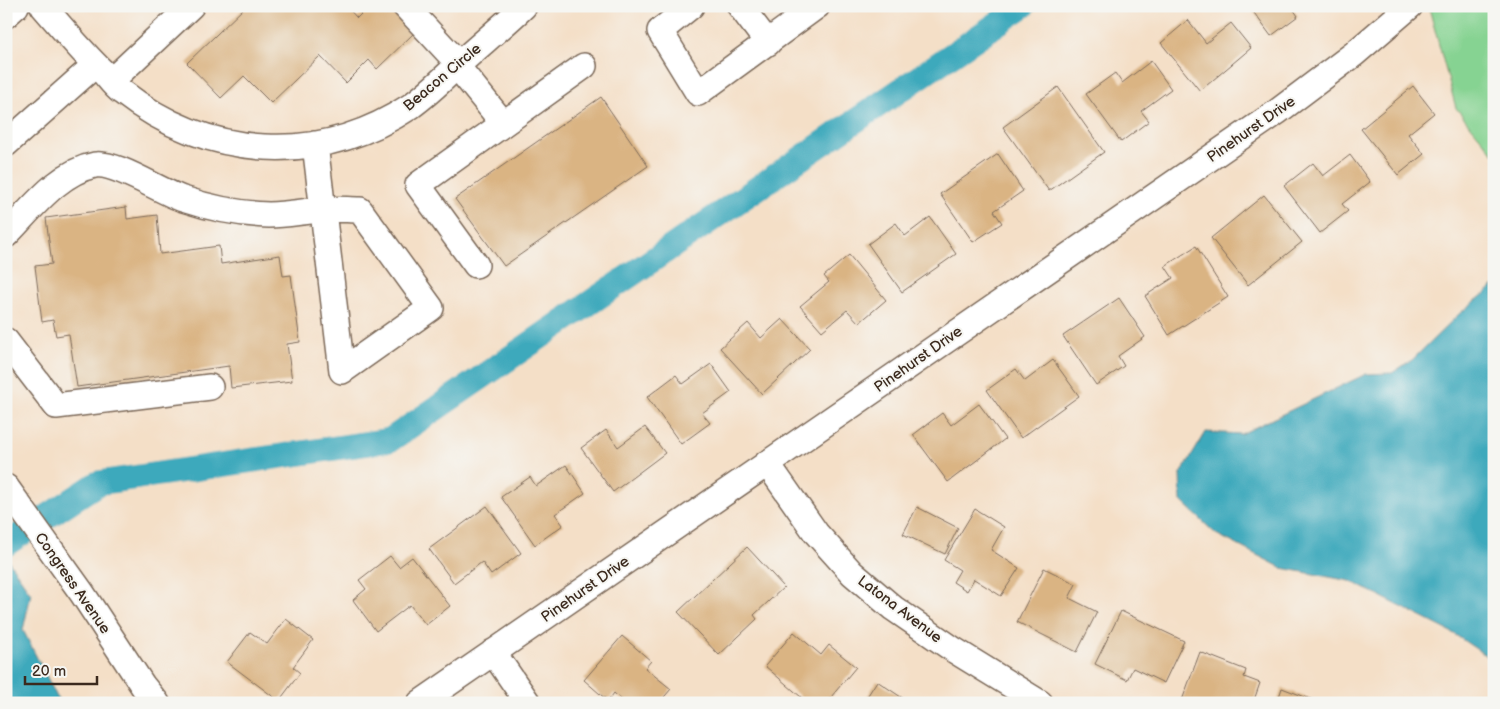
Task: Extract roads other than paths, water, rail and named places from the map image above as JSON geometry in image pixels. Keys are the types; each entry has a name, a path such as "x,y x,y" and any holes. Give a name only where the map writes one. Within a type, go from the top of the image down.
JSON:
{"street":[{"path":"6,15 16,6"},
{"name":"Beacon Circle","path":"43,6 121,91 150,112 183,129 218,141 254,147 291,148 345,137 379,124 411,106 524,6"},
{"path":"6,144 191,6"},
{"path":"405,6 458,66 503,123"},
{"path":"691,6 660,31 698,93 817,6"},
{"path":"740,6 768,43"},
{"name":"Pinehurst Drive","path":"420,703 1277,112 1354,54 1410,6"},
{"path":"476,265 418,185 584,66"},
{"path":"9,225 63,180 86,168 102,164 116,168 159,190 183,199 241,212 270,215 295,214 323,209 360,210 431,308 342,371 326,228 323,209 315,144"},
{"path":"6,341 56,406 210,387"},
{"name":"Latona Avenue","path":"767,463 816,533 852,573 893,608 946,645 1040,703"},
{"name":"Congress Avenue","path":"6,487 82,593 142,686 157,703"},
{"path":"493,652 528,703"}],"water":[{"path":"1494,286 1494,661 1451,632 1350,581 1282,568 1216,534 1181,501 1180,475 1206,432 1241,434 1366,374 1392,373 1412,360 1459,314"},
{"path":"6,557 31,594 23,630 60,703 6,703"}],"waterway":[{"path":"6,544 98,483 390,440 1023,6"}]}
